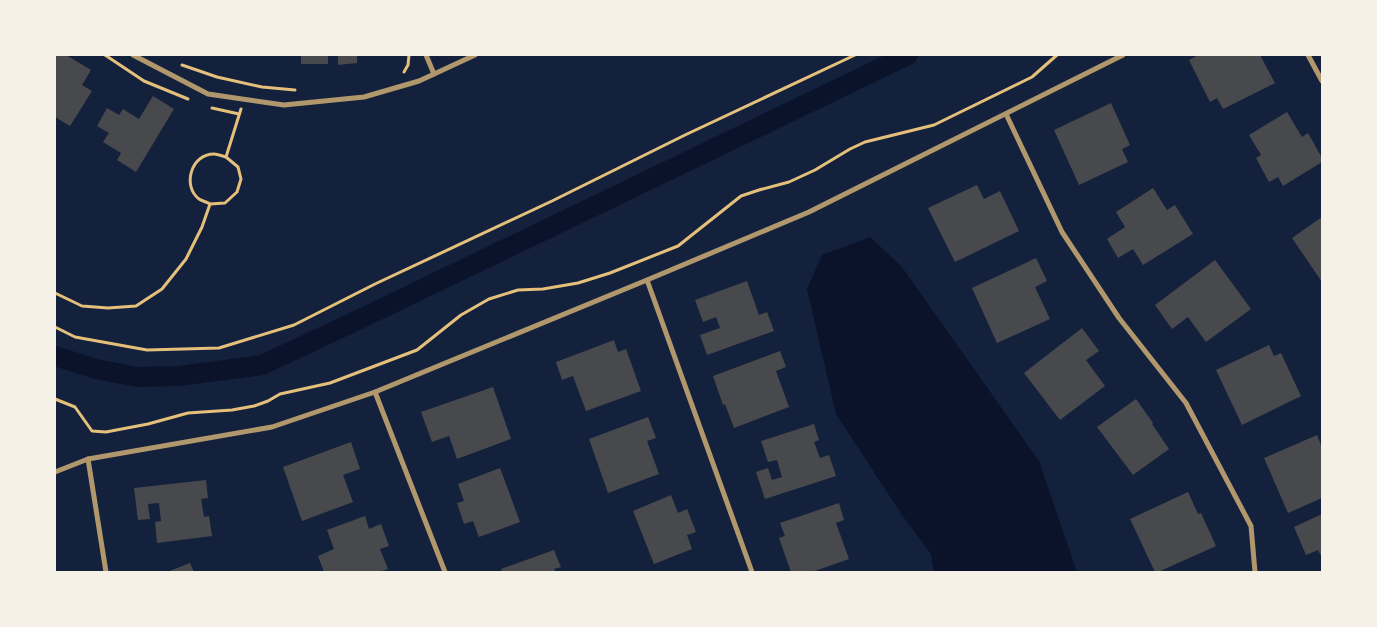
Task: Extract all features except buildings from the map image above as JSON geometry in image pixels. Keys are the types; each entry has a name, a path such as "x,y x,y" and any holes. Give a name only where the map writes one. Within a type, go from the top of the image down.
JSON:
{"street":[{"path":"133,55 208,94 284,105 364,97 419,81 475,55"},
{"path":"426,55 434,74"},
{"path":"55,472 88,459 272,427 375,392 809,212 1123,55"},
{"path":"1308,55 1322,81"},
{"path":"1006,114 1062,232 1119,318 1186,403 1251,526 1254,572"},
{"path":"647,280 752,572"},
{"path":"375,392 445,572"},
{"path":"88,459 106,572"}],"path":[{"path":"398,74 404,72 408,65 409,55"},
{"path":"55,327 75,337 147,350 219,348 294,325 685,135 855,55"},
{"path":"55,399 75,407 92,431 106,432 148,424 188,413 232,410 254,406 280,394 330,383 417,350 461,315 489,299 518,290 544,290 578,283 610,273 678,246 741,196 789,182 865,142 934,125 1032,77 1056,55"},
{"path":"175,62 217,77 262,87 298,91"},
{"path":"226,157 244,99"},
{"path":"214,154 226,157 238,167 240,180 237,192 225,203 210,204 199,199 190,188 190,175 195,163 204,156 214,154"},
{"path":"55,293 82,306 108,308 136,306 162,289 186,259 202,227 210,204"}],"water":[{"path":"870,237 902,267 1039,461 1077,572 934,572 931,554 902,515 836,414 807,289 822,255"}],"waterway":[{"path":"55,356 96,369 137,377 179,376 262,365 908,55"}]}
